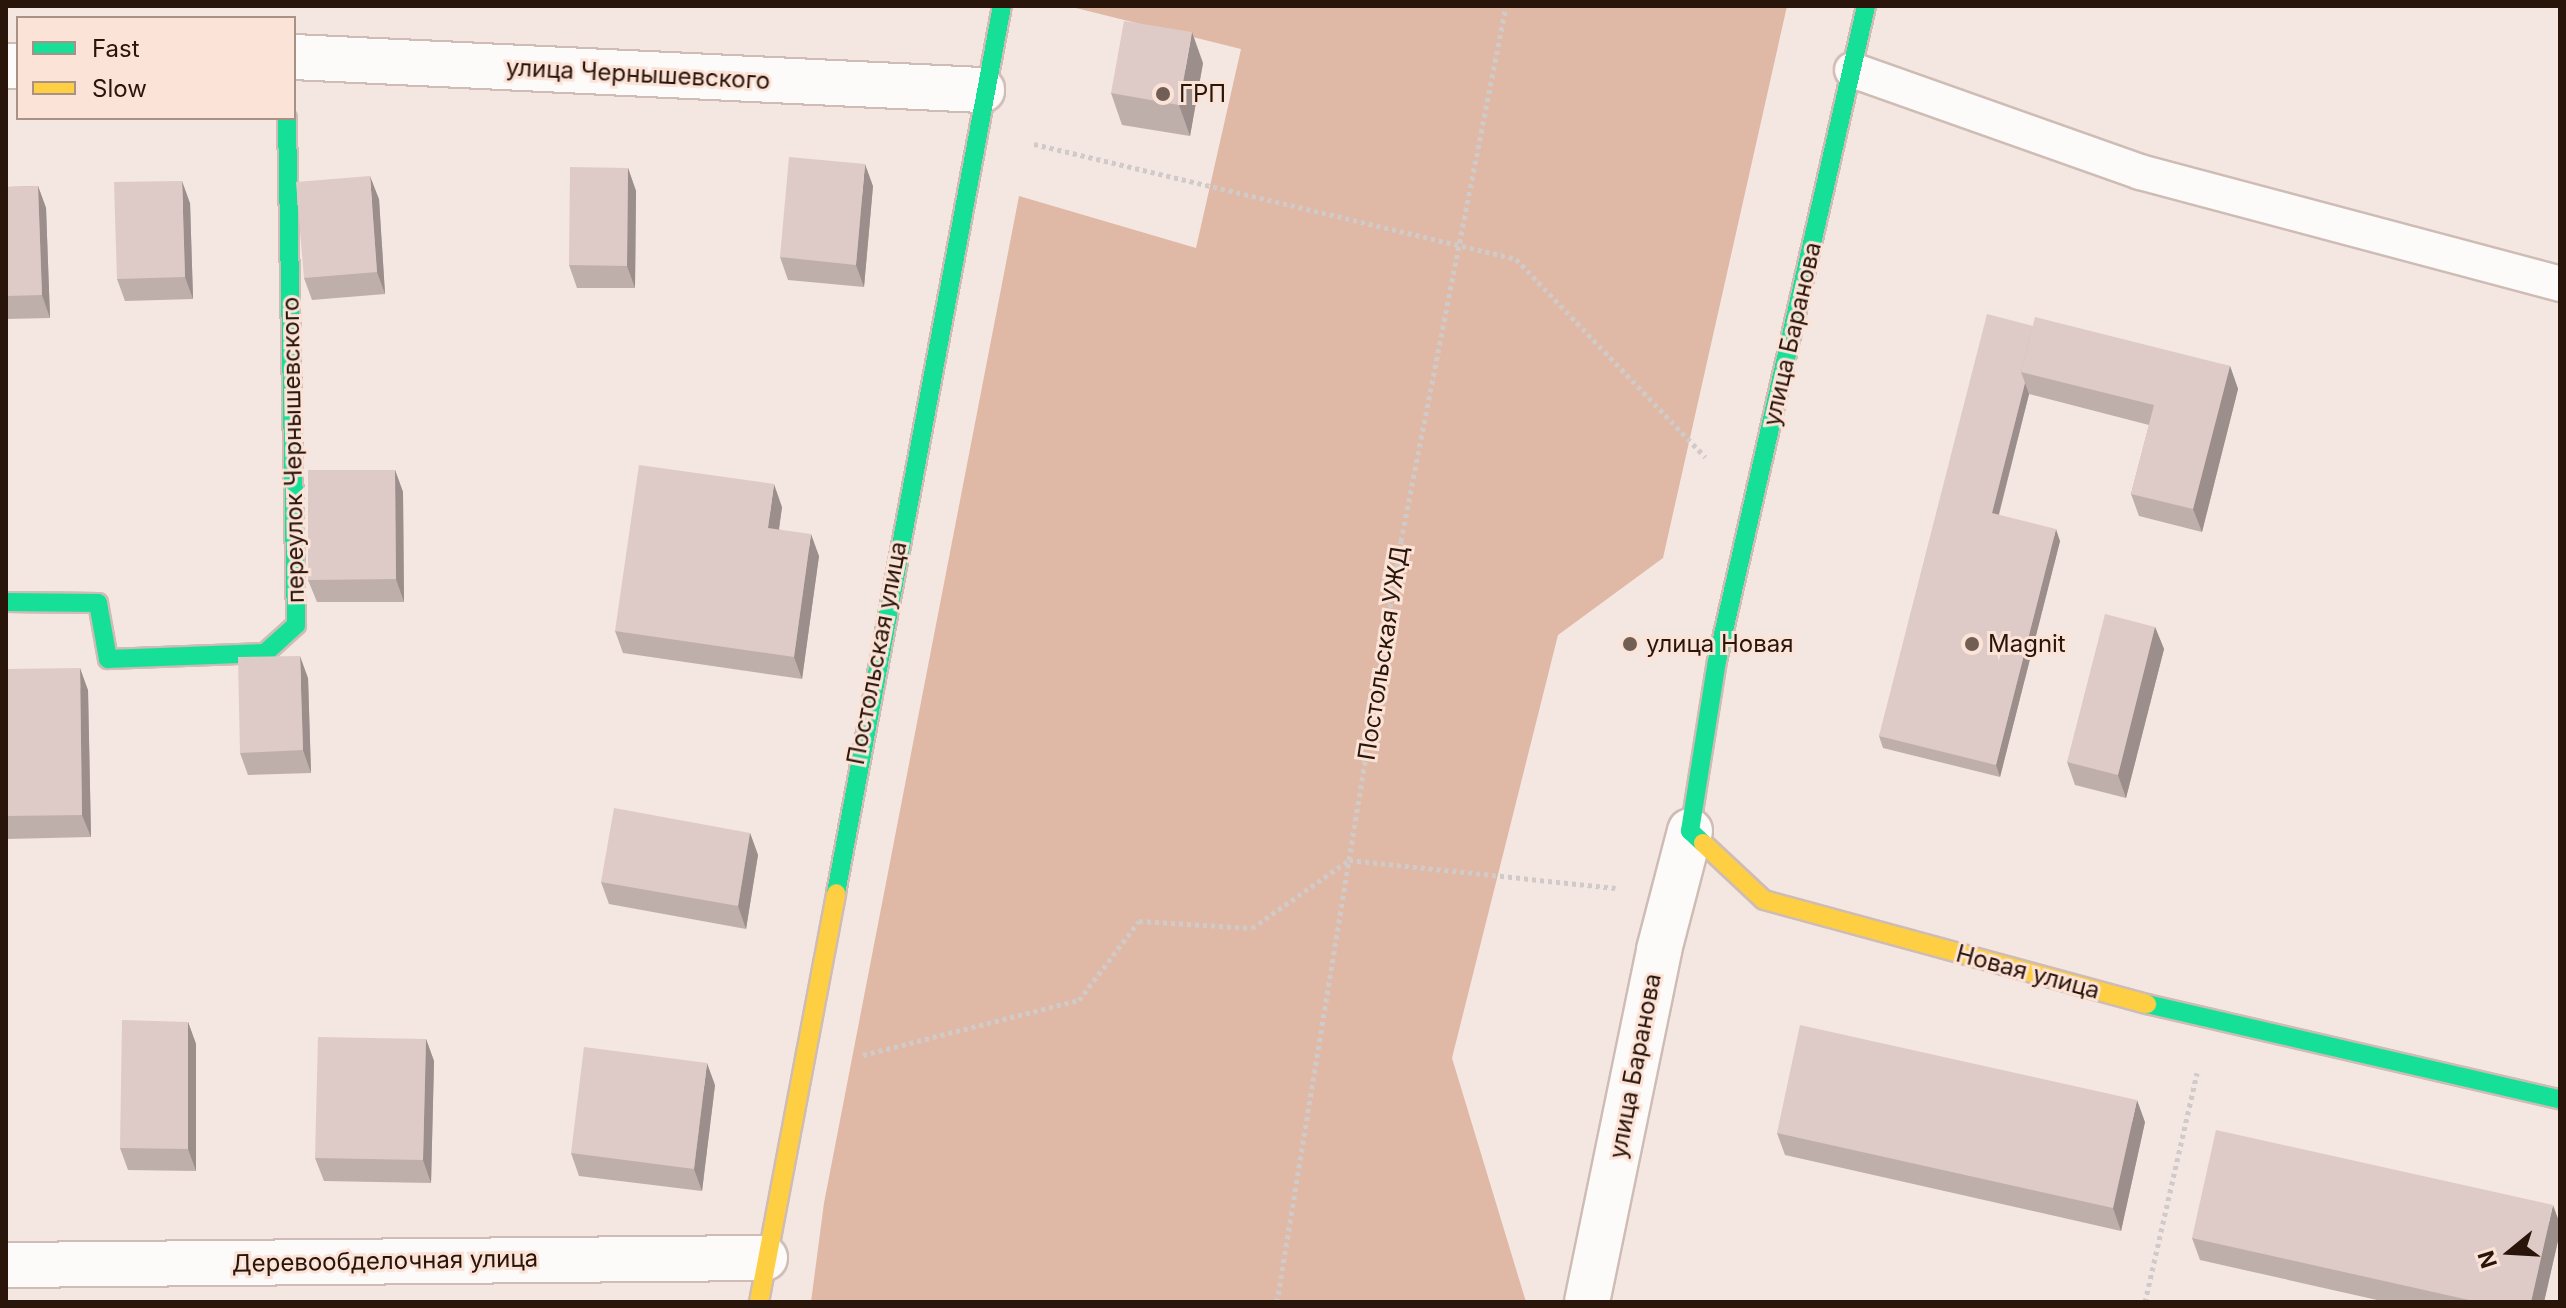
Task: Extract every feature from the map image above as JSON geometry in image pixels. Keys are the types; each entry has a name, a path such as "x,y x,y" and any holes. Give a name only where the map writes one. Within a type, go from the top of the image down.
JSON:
{"street":[{"name":"Постольская улица","path":"759,1302 799,1071 982,90 1002,6"},
{"name":"улица Баранова","path":"1587,1302 1659,950 1690,831 1717,661 1866,6"},
{"name":"улица Чернышевского","path":"296,57 982,90"},
{"name":"переулок Чернышевского","path":"6,602 98,603 108,659 265,653 296,625 287,120"},
{"name":"Новая улица","path":"1690,831 1764,900 2208,1021 2560,1099"},
{"name":"Деревообделочная улица","path":"6,1265 765,1258"}],"lane":[{"path":"1852,70 2140,172 2560,284"}],"path":[{"name":"Постольская УЖД","path":"1277,1302 1401,541 1506,6"},
{"path":"982,90 1036,146 1516,259 1717,470"},
{"path":"799,1071 1079,1000 1139,921 1252,928 1349,860 1616,888"},
{"path":"2145,1302 2208,1021"}],"shaded area":[{"path":"1068,6 1787,6 1663,558 1558,635 1452,1058 1526,1302 811,1302 824,1203 1019,196 1196,248 1241,49"}],"building":[{"path":"1124,21 1192,32 1179,105 1111,93"},
{"path":"789,157 865,164 856,265 780,257"},
{"path":"570,167 628,168 627,266 569,265"},
{"path":"370,176 377,272 304,278 296,182"},
{"path":"182,181 185,277 117,279 114,182"},
{"path":"38,186 42,295 6,296 6,187"},
{"name":"Magnit","path":"1987,314 2033,326 2021,372 2025,383 1992,513 2056,529 1996,765 1879,736"},
{"path":"2035,317 2230,366 2193,509 2131,494 2154,405 2021,372"},
{"path":"639,465 774,484 768,528 811,534 794,657 615,631"},
{"path":"308,470 395,470 396,579 308,580"},
{"path":"2105,614 2155,627 2118,775 2067,762"},
{"path":"300,656 303,750 240,753 238,657"},
{"path":"80,668 82,815 6,816 6,669"},
{"path":"614,808 750,833 738,906 601,882"},
{"path":"122,1020 188,1022 188,1149 120,1148"},
{"path":"1800,1025 2137,1100 2113,1208 1777,1133"},
{"path":"318,1037 426,1039 423,1160 315,1158"},
{"path":"584,1047 707,1063 694,1169 571,1153"},
{"path":"2216,1130 2553,1205 2531,1302 2478,1302 2192,1238"}],"traffic: fast":[{"path":"836,893 1002,6"},
{"path":"1703,843 1690,831 1717,661 1866,6"},
{"path":"6,602 98,603 108,659 265,653 296,625 287,120"},
{"path":"2147,1004 2560,1099"}],"traffic: slow":[{"path":"1703,843 1764,900 2147,1004"},
{"path":"759,1302 836,893"}],"place":[{"name":"ГРП","path":"1163,94"},
{"name":"улица Новая","path":"1630,644"},
{"name":"Magnit","path":"1972,644"}]}
